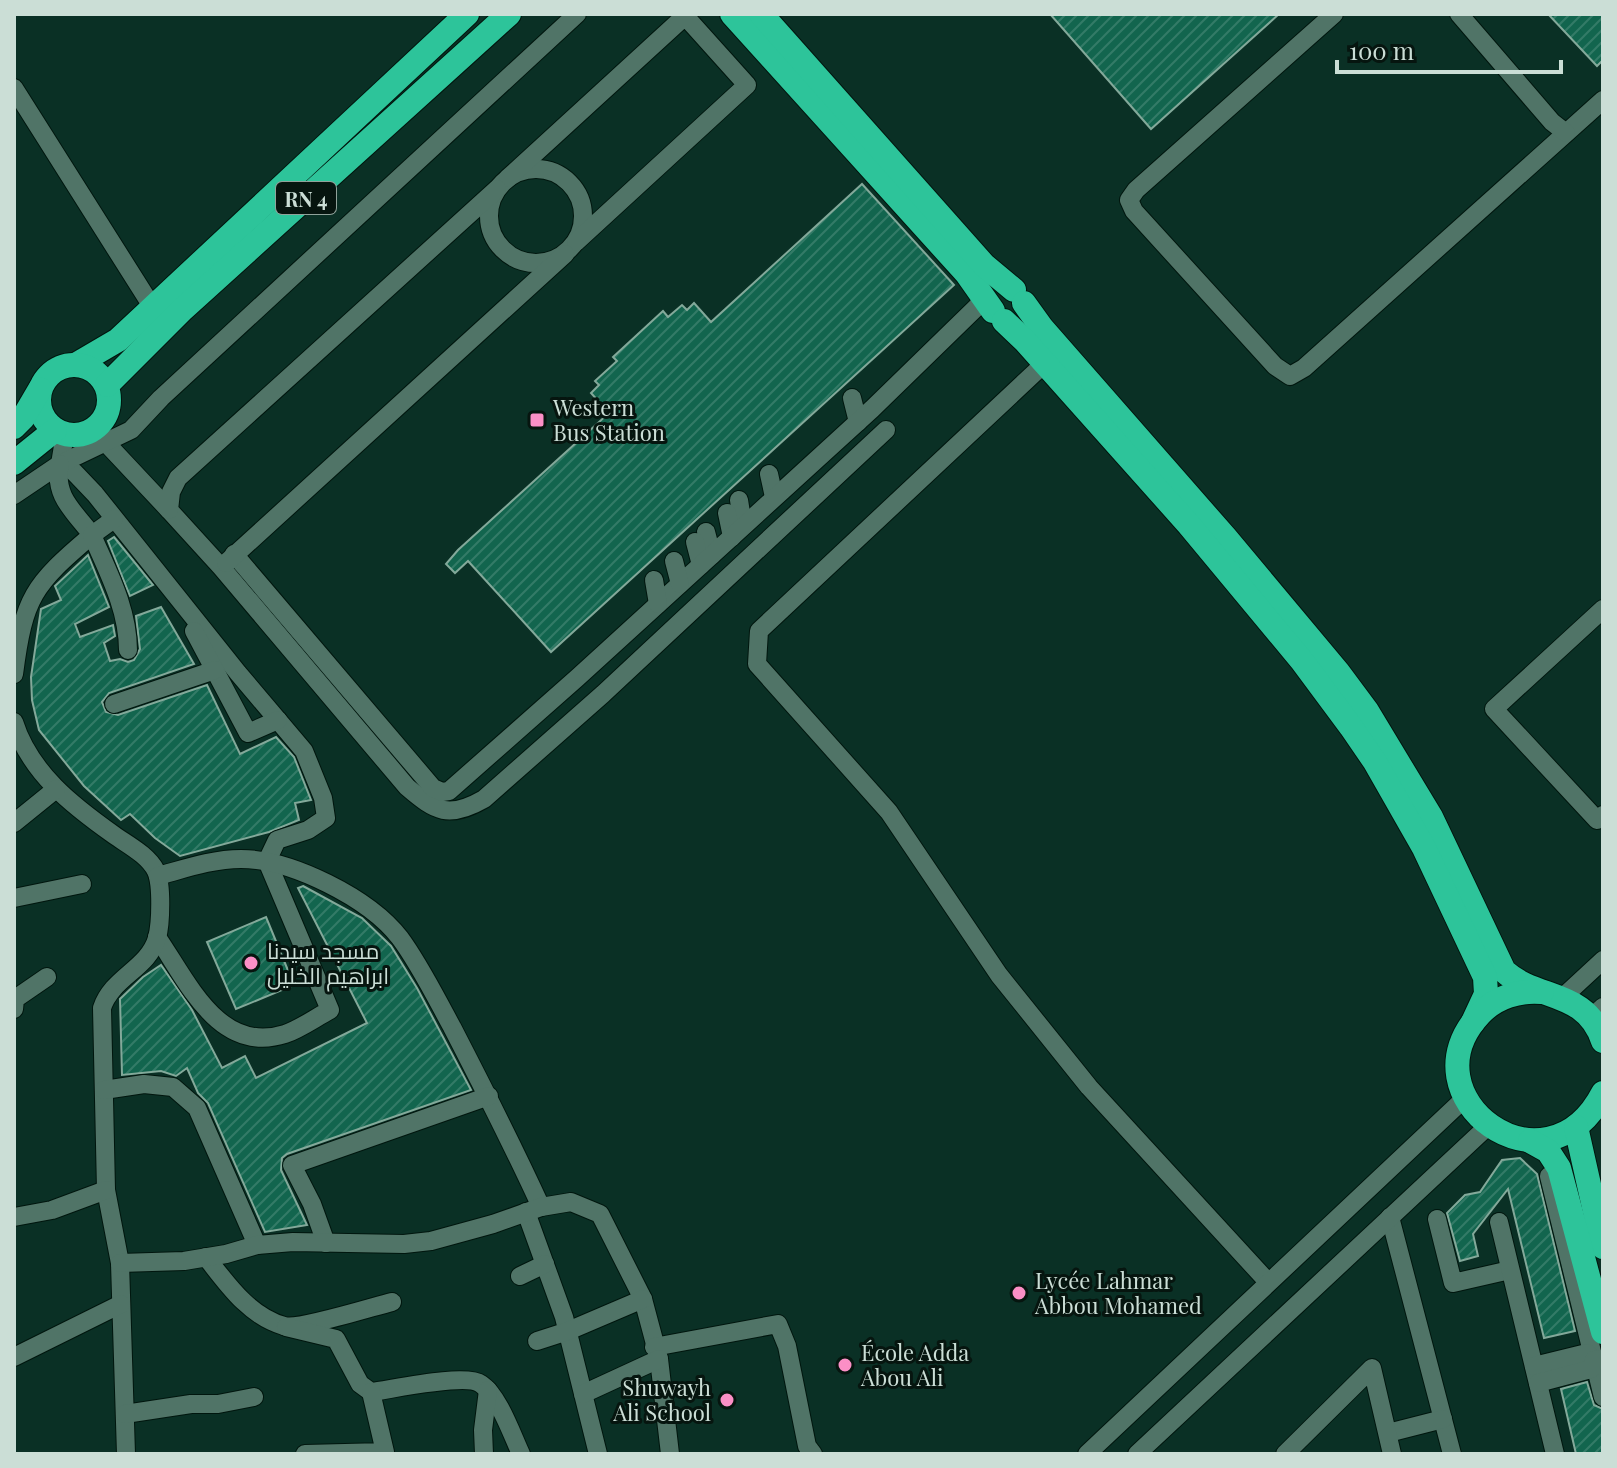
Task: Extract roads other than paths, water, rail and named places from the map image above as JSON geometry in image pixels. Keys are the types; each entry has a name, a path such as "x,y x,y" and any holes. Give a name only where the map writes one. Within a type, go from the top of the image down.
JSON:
{"highway":[{"name":"RN 4","path":"77,364 118,340 467,14"},
{"name":"RN 4","path":"107,385 183,309 509,14"},
{"path":"732,14 1189,525 1302,661 1375,762 1424,848 1485,977 1484,1001 1463,1039 1458,1059 1459,1079 1465,1098 1488,1126 1501,1134 1530,1141 1548,1151 1557,1161 1603,1332"},
{"path":"761,14 984,265 1019,297 1042,328 1338,672 1392,750 1431,817 1499,963 1512,978 1578,1006 1600,1026"},
{"path":"994,310 993,301 998,293 1019,297"},
{"path":"14,427 23,418 46,378 65,365 77,364 95,371 107,385 109,405 99,436 60,432 41,412 40,389"},
{"path":"14,463 60,432"},
{"path":"1473,1022 1484,1009 1506,997 1531,991 1556,995"},
{"path":"1530,1141 1546,1140 1576,1127 1592,1113 1603,1093"},
{"path":"1576,1127 1603,1247"}],"street":[{"path":"14,495 99,436 131,430 161,398 577,14"},
{"path":"1334,14 1136,190 1129,200 1134,211 1275,366 1290,376 1304,368 1603,100"},
{"path":"1459,14 1552,122 1566,133"},
{"path":"169,510 171,492 178,478 685,16 747,85 228,561"},
{"path":"14,88 153,308"},
{"path":"539,169 555,172 569,182 579,195 583,210 582,227 570,248 549,262 533,263 517,259 503,250 493,236 489,220 490,204 503,183 523,171 539,169"},
{"path":"99,436 169,510 228,561 433,788 442,792 449,791 472,770 756,501 994,310"},
{"path":"1045,363 759,631 757,664 889,812 999,975 1089,1087 1268,1282"},
{"path":"228,561 407,787 439,809 452,812 484,799 603,694 886,430"},
{"path":"60,432 59,493 92,535 121,603 128,630 128,650"},
{"path":"60,464 74,472 114,519 304,751 323,798 326,818 308,830 277,840 267,861 330,1010 285,1034 254,1039 236,1034 206,1008 157,937"},
{"path":"14,674 22,621 38,585 60,562 114,519"},
{"path":"172,589 248,733 278,720"},
{"path":"1601,614 1494,709 1597,820 1603,815"},
{"path":"114,704 215,670"},
{"path":"14,722 30,757 56,789 71,804 144,856 158,876 160,904 157,937 142,963 114,985 106,996 102,1017 106,1190 120,1263 126,1454"},
{"path":"14,823 56,789"},
{"path":"158,876 211,862 240,859 267,861 308,873 363,905 398,936 428,983 489,1096 534,1210 545,1264 568,1331 598,1454"},
{"path":"14,898 82,884"},
{"path":"1556,995 1603,960"},
{"path":"14,1009 15,999 47,977"},
{"path":"104,1090 144,1084 173,1087 197,1108 257,1245"},
{"path":"326,1243 312,1204 292,1165 489,1096"},
{"path":"1087,1454 1465,1098"},
{"path":"1137,1454 1488,1126"},
{"path":"1548,1170 1598,1359 1603,1397"},
{"path":"14,1217 52,1210 106,1190"},
{"path":"120,1263 156,1263 206,1257 257,1245 431,1241 571,1202 600,1214 643,1299 657,1353 670,1454"},
{"path":"1390,1217 1452,1454"},
{"path":"1437,1219 1453,1283 1510,1270"},
{"path":"1499,1222 1555,1454"},
{"path":"206,1257 231,1290 257,1313 286,1327 336,1339 360,1384 371,1392 385,1453 305,1454"},
{"path":"520,1276 545,1264"},
{"path":"537,1341 643,1299"},
{"path":"286,1327 392,1302"},
{"path":"14,1357 121,1304"},
{"path":"583,1394 657,1353 778,1324 787,1346 807,1446 813,1454"},
{"path":"1536,1374 1591,1369 1598,1359"},
{"path":"1285,1454 1372,1368 1392,1454"},
{"path":"371,1392 456,1378 480,1382 494,1397 521,1454"},
{"path":"484,1454 483,1430 488,1390"},
{"path":"125,1414 254,1397"},
{"path":"1388,1433 1443,1419"}],"place":[{"name":"Western Bus Station","path":"537,420"},
{"name":"مسجد سيدنا ابراهيم الخليل","path":"251,963"},
{"name":"Lycée Lahmar Abbou Mohamed","path":"1019,1293"},
{"name":"École Adda Abou Ali","path":"845,1365"},
{"name":"Shuwayh Ali School","path":"727,1400"}]}
